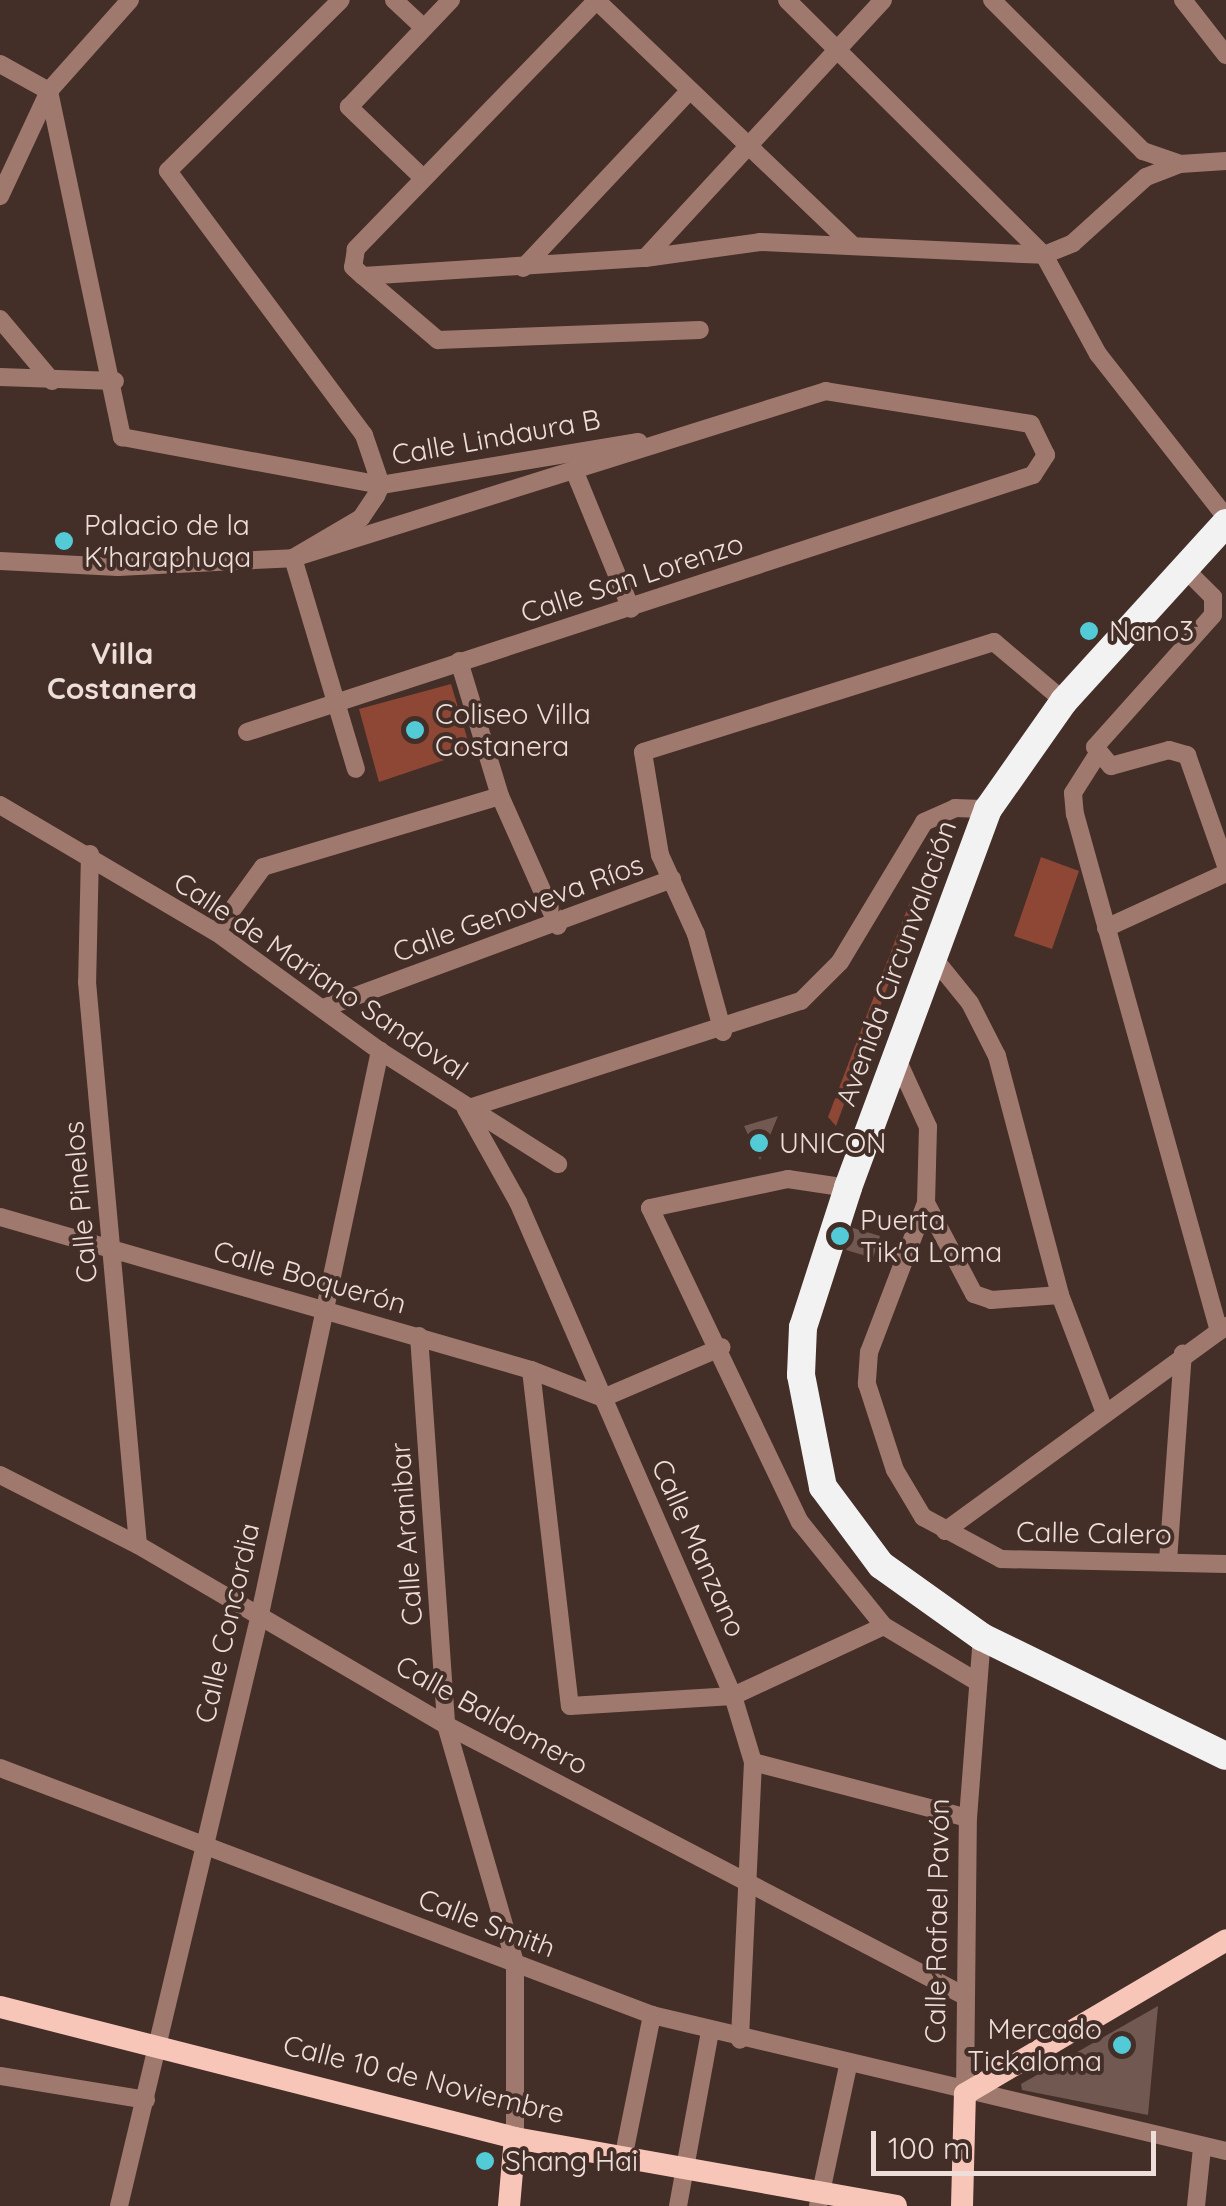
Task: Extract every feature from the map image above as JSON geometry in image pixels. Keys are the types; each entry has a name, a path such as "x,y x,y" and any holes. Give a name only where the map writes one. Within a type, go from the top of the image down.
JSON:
{"highway":[{"name":"Avenida Circunvalación","path":"1226,520 1187,571 1064,701 988,810 848,1188 802,1327 808,1436 823,1487 880,1566 982,1637 1226,1756"}],"main road":[{"path":"1187,1738 1226,1768"},
{"path":"966,2094 1226,1940"},
{"name":"Calle 10 de Noviembre","path":"0,2006 156,2041 515,2138 685,2166 818,2199 896,2206"},
{"name":"Calle Rafael Pavón","path":"962,2206 966,2094"},
{"path":"510,2206 515,2138"}],"street":[{"path":"0,196 49,90 130,0"},
{"path":"0,562 118,567 293,558 360,518 381,485 364,435 168,171 341,0"},
{"path":"394,0 424,28"},
{"path":"423,178 349,108 451,0"},
{"path":"700,330 438,340 352,267 356,250 597,0 850,243"},
{"path":"787,0 1044,255 1098,354 1226,520"},
{"path":"645,258 883,0"},
{"path":"992,0 1143,151 1180,164"},
{"path":"1184,0 1226,55"},
{"path":"0,64 49,90 115,381 0,377"},
{"path":"523,268 690,90"},
{"path":"363,276 645,258 760,242 850,243 1044,255 1074,243 1146,178 1180,164 1226,161"},
{"path":"0,319 52,381"},
{"name":"Calle Lindaura B","path":"115,381 122,437 381,485 702,432"},
{"name":"Calle Lindaura B","path":"293,558 826,391 1031,424 1046,455 1033,475"},
{"path":"574,470 631,609"},
{"name":"Calle San Lorenzo","path":"246,732 1033,475"},
{"path":"293,558 356,769"},
{"path":"945,1531 1222,1328 1106,928 1073,792 1096,755 1099,736 1220,599 1187,571"},
{"path":"724,1032 672,879 643,752 994,642 1064,701"},
{"path":"460,661 500,796 558,926"},
{"path":"1096,755 1111,766 1169,750 1188,755 1226,870 1106,928"},
{"path":"216,932 263,867 500,796"},
{"name":"Calle de Mariano Sandoval","path":"0,806 90,854 216,932 326,1007 380,1051 558,1164"},
{"path":"466,1109 724,1032 801,1001 840,962 924,822 956,808 988,810"},
{"name":"Calle Pinelos","path":"90,854 87,982 138,1546"},
{"name":"Calle Genoveva Ríos","path":"326,1007 558,926 672,879"},
{"path":"932,956 970,1002 997,1056 1060,1294 1105,1412"},
{"name":"Calle Concordia","path":"120,2206 202,1841 260,1614 320,1311 380,1051"},
{"name":"Calle Calero","path":"896,1056 928,1127 926,1203 869,1352 868,1384 895,1470 923,1517 1001,1559 1226,1564"},
{"name":"Calle Manzano","path":"466,1109 518,1202 733,1696 753,1762 740,2040"},
{"path":"848,1188 788,1179 650,1208 722,1347 800,1522 884,1626 976,1681"},
{"path":"926,1203 974,1294 991,1300 1060,1294"},
{"name":"Calle Boquerón","path":"0,1217 320,1311 420,1336 530,1370 603,1398"},
{"name":"Calle Aranibar","path":"420,1336 446,1724 515,1963 515,2138"},
{"path":"603,1398 722,1347"},
{"path":"1168,1561 1183,1354"},
{"path":"530,1370 570,1706 733,1696 884,1626"},
{"name":"Calle Baldomero","path":"0,1475 260,1614 446,1724 962,1994"},
{"name":"Calle Rafael Pavón","path":"966,2094 962,1994 968,1818 982,1637"},
{"path":"753,1762 968,1818"},
{"name":"Calle Smith","path":"0,1768 202,1841 652,2015 966,2094 1226,2151"},
{"path":"624,2154 652,2015"},
{"path":"678,2206 710,2031"},
{"path":"818,2199 848,2066"},
{"path":"0,2076 146,2100"},
{"path":"1196,2206 1202,2148"}],"shaded area":[{"name":"Coliseo Villa Costanera","path":"451,684 471,751 379,782 359,709"},
{"path":"1041,857 1079,871 1052,949 1014,936"},
{"path":"911,899 916,910 836,1126 828,1117"}],"building":[{"name":"UNICON","path":"778,1116 760,1160 744,1126"},
{"path":"853,1228 880,1236 873,1258 846,1250"},
{"name":"Mercado Tickaloma","path":"1158,2006 1148,2115 1022,2090 1021,2084"}],"place":[{"name":"Palacio de la K'haraphuqa","path":"64,541"},
{"name":"Nano3","path":"1089,631"},
{"name":"Coliseo Villa Costanera","path":"415,730"},
{"name":"UNICON","path":"759,1143"},
{"name":"Puerta Tik'a Loma","path":"840,1236"},
{"name":"Mercado Tickaloma","path":"1122,2045"},
{"name":"Shang Hai","path":"485,2161"}],"district":[{"name":"Villa Costanera","path":"122,670"}]}
